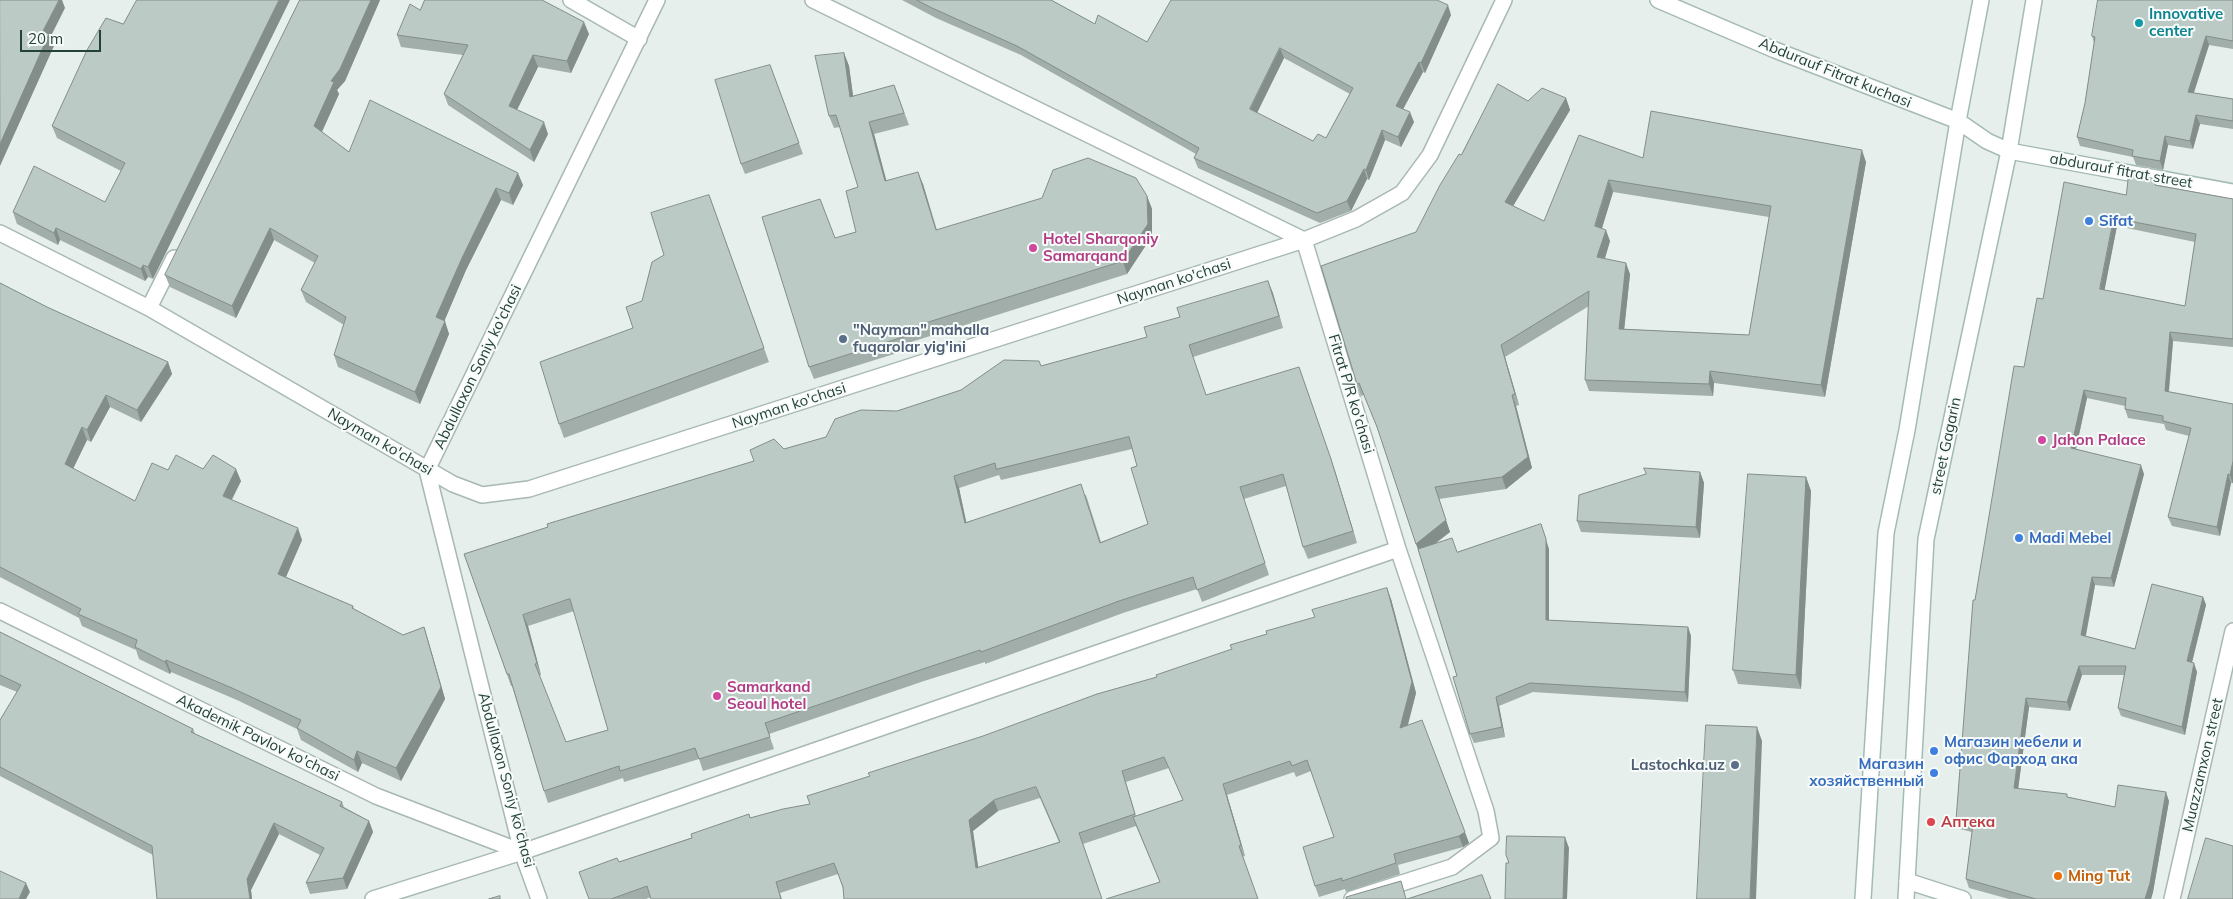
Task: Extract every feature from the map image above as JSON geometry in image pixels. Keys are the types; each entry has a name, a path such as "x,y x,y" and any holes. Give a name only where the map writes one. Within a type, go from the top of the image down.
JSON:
{"street":[{"path":"571,0 639,39"},
{"name":"Abdullaxon Soniy ko'chasi","path":"539,899 522,852 427,470 657,0"},
{"path":"813,0 1304,240"},
{"name":"Nayman ko'chasi","path":"0,233 149,308 453,484 482,495 529,489 1304,240 1356,219 1402,193 1430,155 1504,0"},
{"name":"Abdurauf Fitrat kuchasi","path":"1658,0 1775,50 1958,121 1987,141 2009,151"},
{"path":"1863,899 1886,534 1907,430 1958,121 1981,0"},
{"name":"street Gagarin","path":"1906,899 1926,539 2009,151 2034,0"},
{"name":"abdurauf fitrat street","path":"2009,151 2233,192"},
{"name":"Fitrat P/R ko'chasi","path":"1304,240 1398,549 1486,811 1491,838 1452,867 1352,899"},
{"path":"149,308 179,247"},
{"path":"372,899 522,852 1398,549"},
{"name":"Akademik Pavlov ko'chasi","path":"0,610 376,796 522,852"},
{"name":"Muazzamxon street","path":"2172,899 2233,631"},
{"path":"1907,881 1963,899"}],"building":[{"path":"0,0 59,0 43,31 49,34 0,144"},
{"path":"137,0 279,0 148,267 143,265 141,269 56,228 54,233 13,212 34,166 105,202 125,163 52,126 87,50 106,18 123,24"},
{"path":"300,0 371,0 340,69 331,81 334,82 314,126 349,152 370,100 518,173 509,193 496,188 462,258 436,317 445,321 415,392 334,355 346,317 301,290 318,256 270,228 232,306 165,275"},
{"path":"425,0 542,0 584,22 567,61 533,55 509,106 544,122 530,150 444,94 468,45 397,35 410,4 420,10"},
{"path":"917,0 1051,0 1095,24 1098,15 1147,42 1171,0 1437,0 1448,5 1421,63 1419,62 1396,106 1410,112 1398,137 1382,130 1366,170 1364,169 1347,201 1317,213 1194,158 1199,148 1017,46","holes":["1280,48 1353,88 1326,138 1318,134 1313,141 1250,109"]},
{"path":"2098,0 2233,0 2233,41 2206,36 2188,92 2233,99 2233,121 2196,115 2190,141 2165,136 2160,161 2132,156 2133,150 2077,137 2085,103 2095,37 2092,36"},
{"path":"844,53 850,97 894,85 904,113 869,122 885,181 918,172 936,230 1042,198 1053,170 1088,158 1136,178 1147,196 1148,224 1123,261 903,330 906,336 809,367 762,217 820,199 835,238 856,232 846,191 858,187 836,115 829,116 815,56"},
{"path":"770,65 799,143 741,164 715,80"},
{"path":"1498,84 1528,101 1542,88 1566,98 1505,202 1544,221 1579,135 1643,158 1651,111 1862,150 1821,385 1710,371 1709,384 1585,380 1589,291 1501,345 1515,394 1512,395 1528,457 1502,477 1435,487 1446,520 1416,544 1377,427 1359,383 1357,384 1321,266 1416,232 1440,185 1459,154 1461,155","holes":["1609,180 1771,206 1749,335 1619,329 1626,263 1597,257 1606,230 1595,226"]},
{"path":"2129,174 2156,179 2155,185 2233,199 2233,339 2170,332 2165,391 2233,404 2233,461 2230,475 2228,474 2217,527 2168,517 2191,428 2163,421 2163,416 2125,409 2126,398 2084,390 2071,448 2141,465 2111,578 2092,577 2081,635 2135,649 2152,584 2203,597 2187,661 2194,663 2182,727 2118,708 2126,666 2079,666 2067,702 2026,698 2014,788 2067,794 2067,797 2115,807 2118,785 2166,792 2150,883 2145,899 2036,899 1966,879 1973,824 1956,820 1973,600 1975,600 2014,366 2024,367 2037,298 2043,299 2064,182 2126,195","holes":["2114,218 2196,234 2185,306 2100,289"]},
{"path":"709,195 764,348 559,424 540,362 633,328 626,307 642,301 652,262 664,255 651,213"},
{"path":"1268,281 1279,316 1189,345 1206,395 1299,367 1331,459 1353,531 1303,547 1283,474 1240,487 1265,563 1197,590 1193,577 1119,601 981,652 980,650 765,723 770,737 699,759 695,748 620,771 619,766 544,791 509,674 507,674 464,554 548,527 547,524 754,461 750,450 774,439 784,449 826,437 835,419 861,410 897,411 961,390 1004,360 1039,361 1041,366 1147,337 1144,327 1180,317 1177,308","holes":["1129,437 1137,466 1131,468 1148,524 1100,543 1081,484 965,523 954,476 995,463 996,469","570,599 608,730 566,742 535,664 537,663 523,615"]},
{"path":"0,283 47,307 168,362 137,410 106,395 87,430 82,427 65,464 135,501 152,463 168,470 176,455 203,469 213,455 236,469 223,496 298,528 278,574 353,606 352,608 403,635 424,627 441,687 396,768 357,751 354,760 297,728 301,720 232,688 166,660 165,662 135,647 137,640 78,614 81,609 0,567"},
{"path":"1644,468 1700,472 1696,527 1577,521 1579,495 1646,474"},
{"path":"1748,474 1806,477 1796,675 1733,670"},
{"path":"1541,524 1546,539 1546,620 1688,627 1685,692 1530,683 1496,697 1502,727 1470,734 1453,677 1457,676 1418,549 1452,538 1457,552"},
{"path":"1387,588 1412,682 1400,728 1422,720 1465,832 1459,836 1394,854 1396,863 1342,881 1342,878 1315,886 1303,847 1334,837 1307,760 1292,766 1290,761 1223,784 1241,845 1239,846 1258,899 1106,899 1160,882 1133,817 1183,800 1164,757 1122,771 1135,814 1079,833 1102,899 844,899 843,887 834,863 776,882 781,899 651,899 647,886 611,899 589,899 579,872 617,858 619,862 692,838 691,834 749,814 750,818 810,804 807,796 870,776 868,773 983,736 1097,694 1157,677 1156,675 1232,649 1230,645 1267,634 1266,631 1315,617 1312,610","holes":["1036,787 1060,842 976,868 969,820 994,800"]},
{"path":"0,632 193,729 191,732 342,802 340,806 369,821 343,878 306,883 324,848 274,823 247,879 250,899 157,899 152,846 0,767 0,720 21,685 0,675"},
{"path":"1706,725 1757,727 1750,899 1697,899"},
{"path":"1507,836 1565,837 1563,899 1505,899 1506,863 1509,863 1506,855"},
{"path":"2206,838 2233,846 2233,899 2188,899"},
{"path":"0,871 26,883 19,899 0,899"},
{"path":"1482,875 1491,899 1406,899"},
{"path":"1401,881 1406,899 1346,899 1346,897"},
{"path":"500,896 500,899 489,899"}],"place":[{"name":"Innovative center","path":"2139,23"},
{"name":"Sifat","path":"2089,221"},
{"name":"Hotel Sharqoniy Samarqand","path":"1033,248"},
{"name":"\"Nayman\" mahalla fuqarolar yig'ini","path":"843,339"},
{"name":"Jahon Palace","path":"2042,440"},
{"name":"Madi Mebel","path":"2019,538"},
{"name":"Samarkand Seoul hotel","path":"717,696"},
{"name":"Магазин мебели и офис Фарход ака","path":"1934,751"},
{"name":"Lastochka.uz","path":"1735,765"},
{"name":"Магазин хозяйственный","path":"1934,773"},
{"name":"Аптека","path":"1931,822"},
{"name":"Ming Tut","path":"2058,876"}]}
